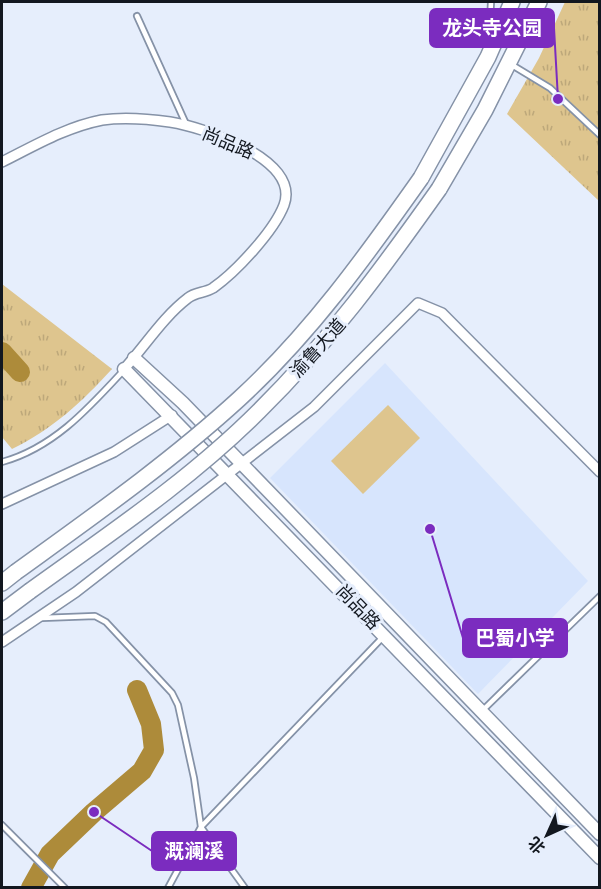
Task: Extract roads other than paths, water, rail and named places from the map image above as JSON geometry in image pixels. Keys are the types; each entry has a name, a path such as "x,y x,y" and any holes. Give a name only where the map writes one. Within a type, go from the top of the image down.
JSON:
{"highway":[{"name":"渝鲁大道","path":"2,583 146,478 240,398 323,311 355,271 421,178 488,57 512,2"},
{"name":"渝鲁大道","path":"2,612 160,497 258,412 335,331 371,286 439,189 509,64 538,2"}],"main road":[{"name":"尚品路","path":"134,358 183,403 600,834"},
{"name":"尚品路","path":"124,369 172,415 600,858"}],"street":[{"name":"尚品路","path":"2,162 57,134 102,120 139,120 187,127 252,151 270,163 279,173 285,187 285,202 267,233 213,287 190,296 124,369"},
{"path":"2,642 37,619 242,465 314,407 417,303 442,313 600,472"},
{"path":"2,504 114,452 172,415"}],"lane":[{"path":"488,57 491,2"},
{"path":"136,16 187,127"},
{"path":"509,64 550,88 600,135"},
{"path":"2,462 40,446 66,429 124,369"},
{"path":"481,712 600,596"},
{"path":"37,619 54,616 95,616 106,622 172,693 178,705 194,778 201,827 245,888"},
{"path":"168,888 201,827 385,635"},
{"path":"2,825 65,888"}],"waterway":[{"path":"2,352 20,372"},
{"path":"31,888 50,854 142,771 154,750 151,724 137,690"}],"place":[{"name":"龙头寺公园","path":"558,99"},
{"name":"巴蜀小学","path":"430,529"},
{"name":"溉澜溪","path":"94,812"}]}
